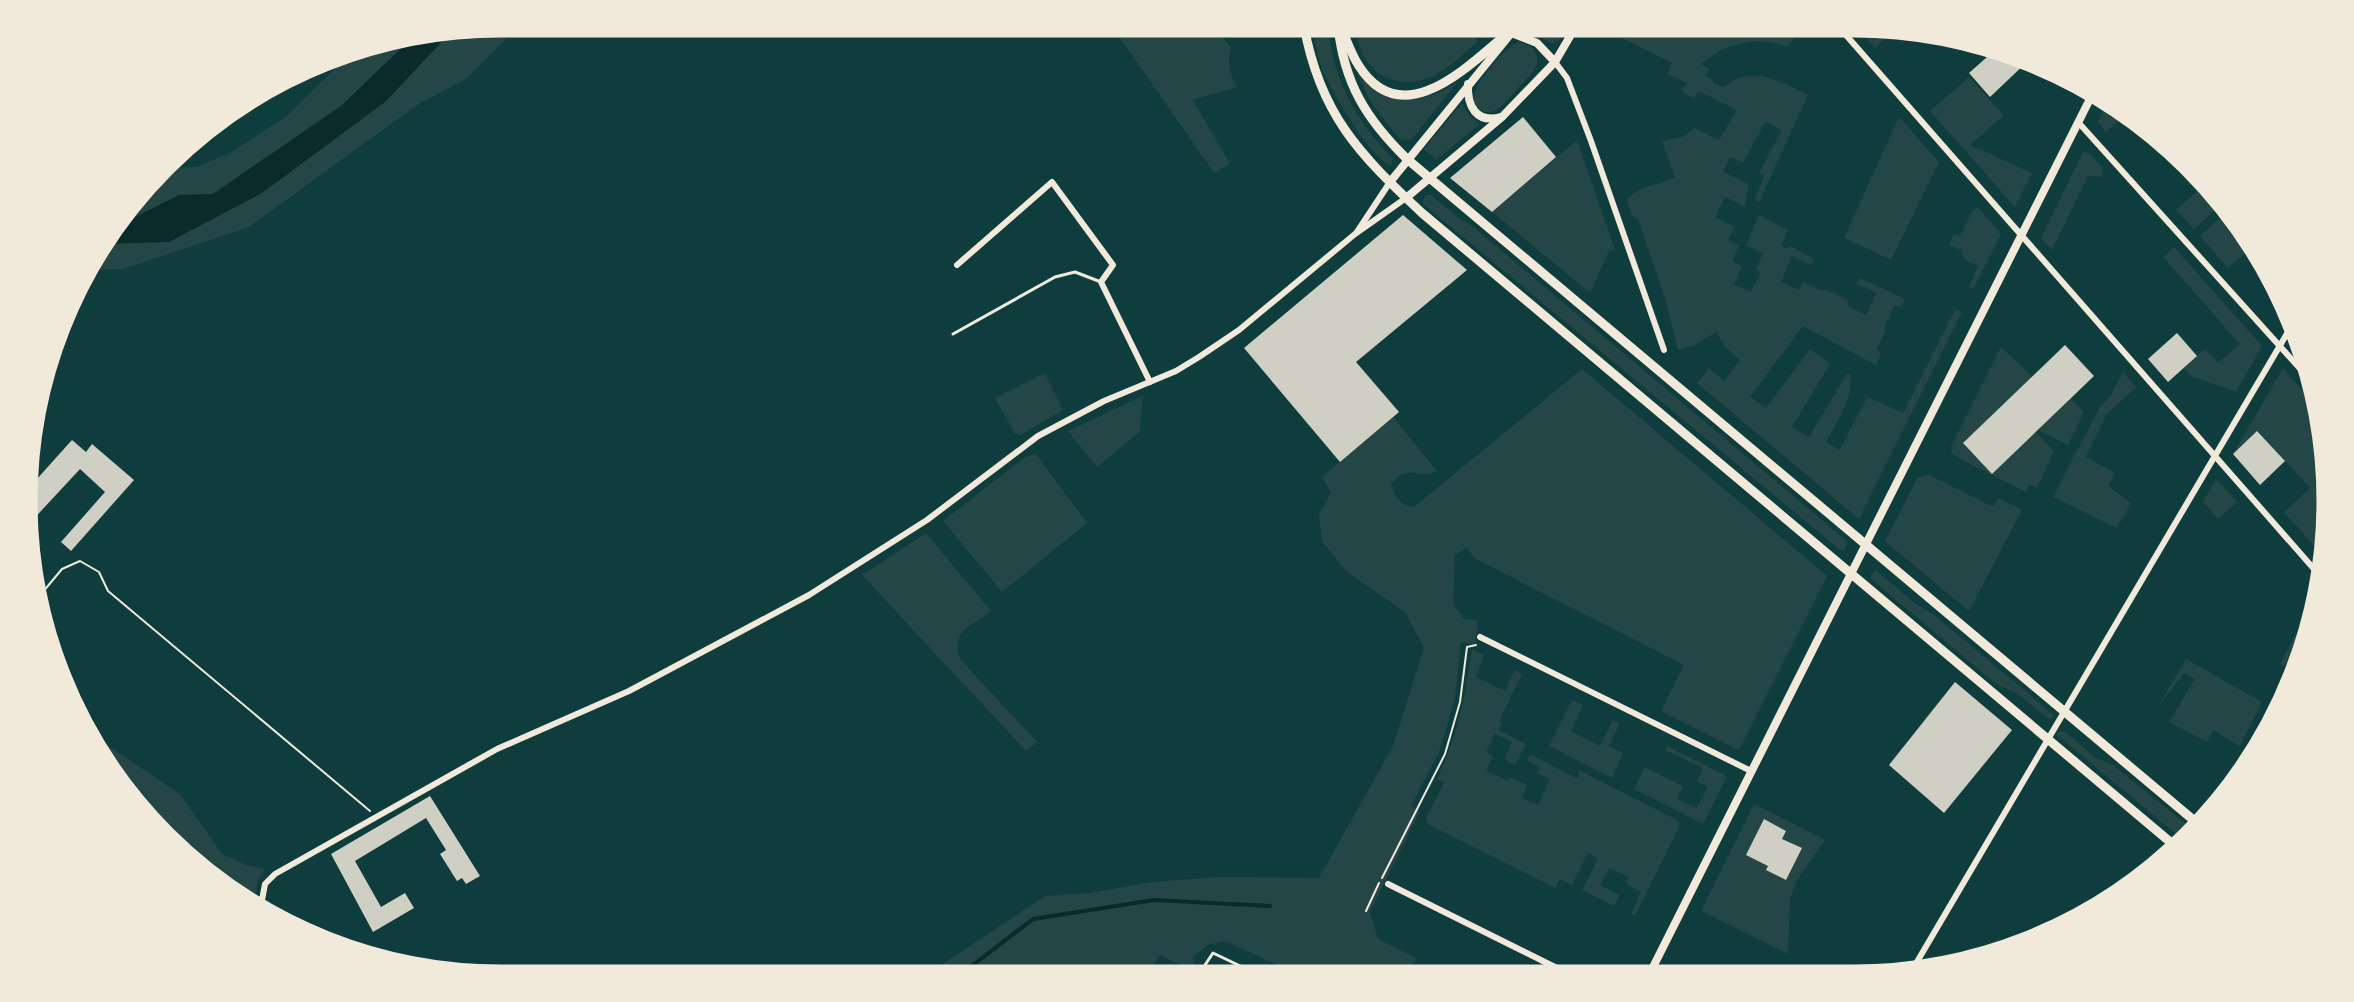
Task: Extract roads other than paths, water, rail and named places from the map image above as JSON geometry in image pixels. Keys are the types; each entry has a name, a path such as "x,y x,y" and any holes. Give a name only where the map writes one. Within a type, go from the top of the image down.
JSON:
{"main road":[{"path":"1306,36 1310,56 1330,109 1356,147 1406,198 2170,842"},
{"path":"1340,36 1345,70 1354,90 1383,135 1407,159 2192,819"},
{"path":"1344,36 1359,66 1372,82 1402,94 1420,94 1440,87 1504,36"}],"street":[{"path":"1355,234 1407,159 1507,36"},
{"path":"1525,36 1537,43 1567,78 1664,350"},
{"path":"262,900 263,890 269,878 497,749 629,691 809,595 936,514 1038,436 1104,401 1176,371 1239,330 1355,234 1406,198 1502,117 1555,62 1570,36"},
{"path":"1847,36 2313,568"},
{"path":"1468,84 1467,98 1474,113 1493,120 1502,117"},
{"path":"1654,966 2089,100"},
{"path":"2078,122 2297,364"},
{"path":"957,265 1052,182 1113,265 1101,282 1150,382"},
{"path":"1917,961 2287,334"},
{"path":"1480,637 1751,771"},
{"path":"1388,884 1553,966"}],"lane":[{"path":"953,334 1055,277 1075,272 1101,282"},
{"path":"1205,966 1214,953 1241,966"}],"waterway":[{"path":"972,966 1033,919 1154,900 1270,906"}]}
